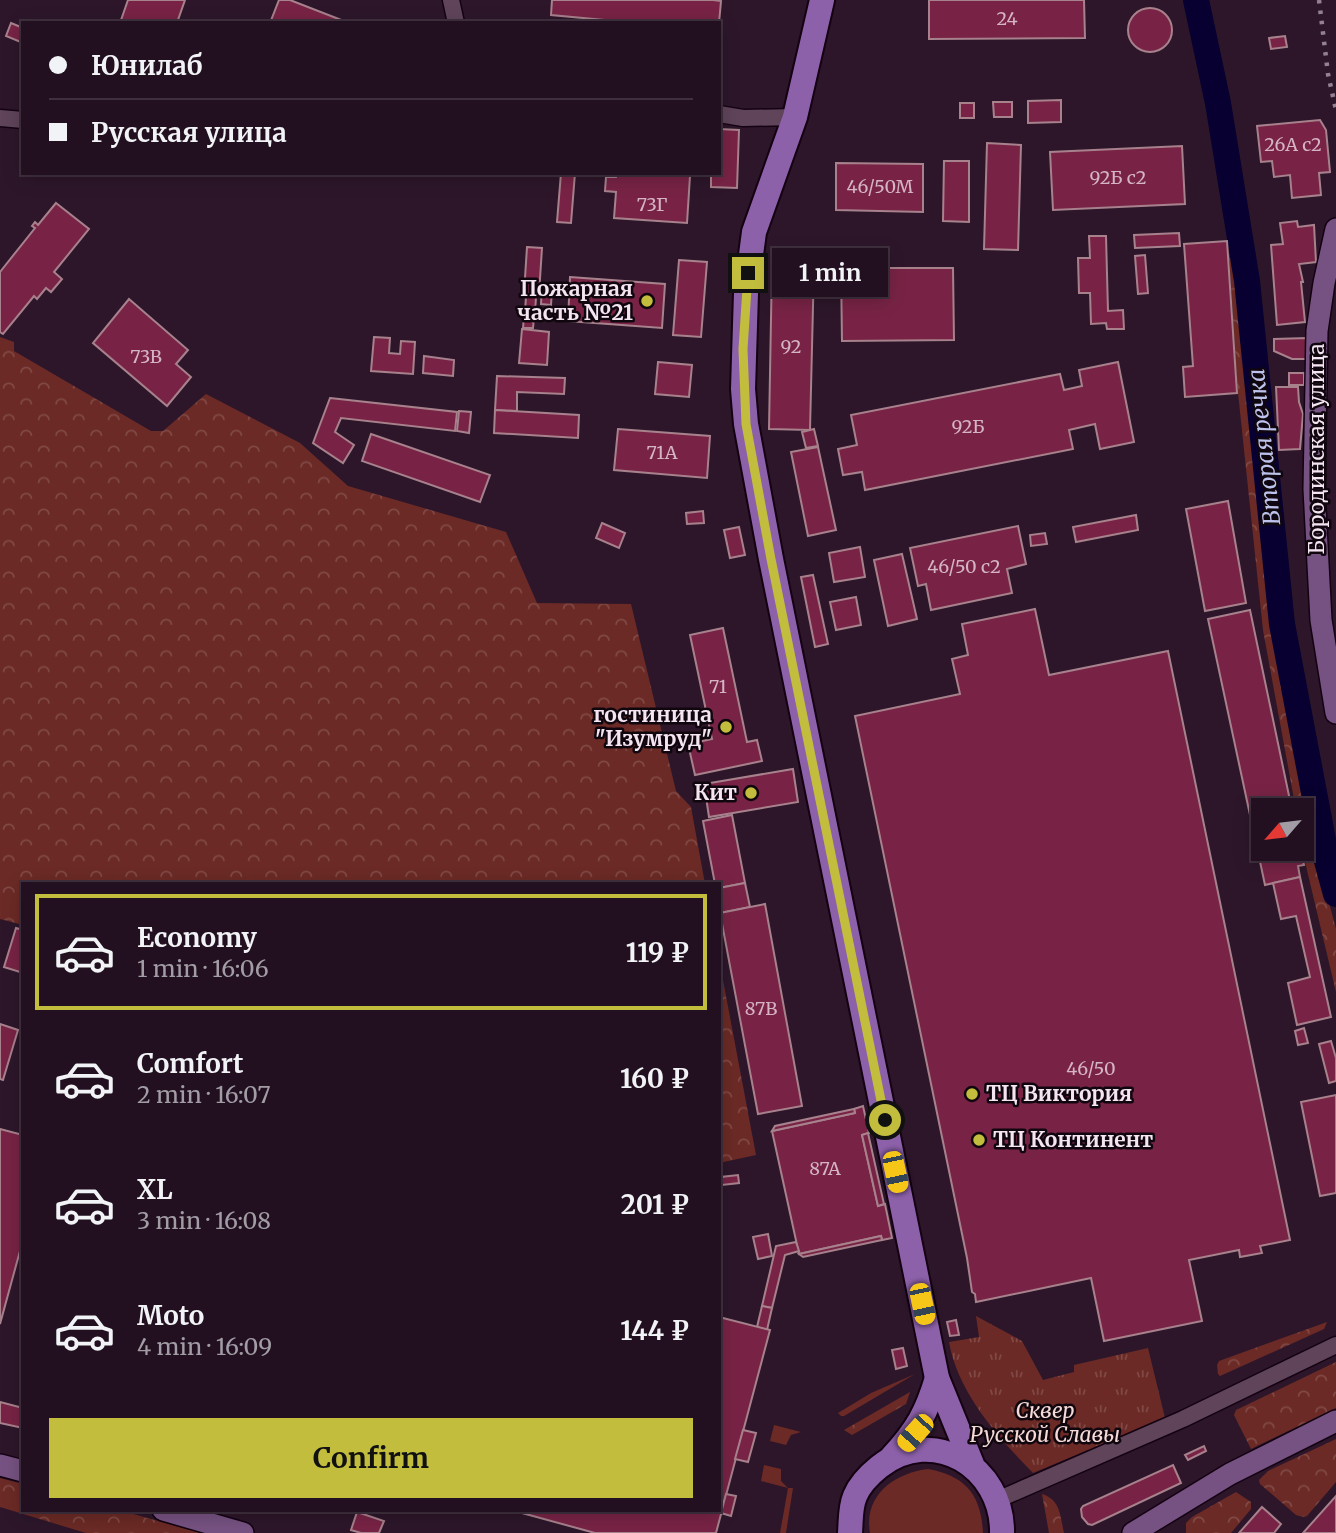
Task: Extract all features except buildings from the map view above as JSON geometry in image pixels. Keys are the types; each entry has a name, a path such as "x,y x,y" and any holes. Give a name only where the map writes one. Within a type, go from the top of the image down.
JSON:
{"main road":[{"path":"822,0 795,117 755,229 750,253 743,349 746,424 937,1378 972,1464 988,1483 997,1500 1002,1533"},
{"name":"Бородинская улица","path":"1336,229 1317,331 1314,489 1321,620 1336,713"},
{"path":"835,1533 850,1522 863,1482 915,1433 929,1406 937,1378"},
{"path":"1133,1533 1230,1474 1336,1421"},
{"path":"892,1457 930,1450 972,1464"},
{"path":"0,1465 21,1470"},
{"path":"170,1512 243,1533"}],"street":[{"path":"451,0 456,21"},
{"path":"721,114 743,118 795,117"},
{"path":"0,118 21,120"},
{"path":"997,1500 1176,1422 1336,1345"}],"green space":[{"path":"1227,221 1233,225 1272,622 1306,798 1294,798 1263,630 1237,383"},
{"path":"0,337 14,342 14,351 151,431 163,431 206,394 300,443 348,486 506,532 537,603 631,604 676,791 691,807 705,882 21,882 21,924 0,919"},
{"path":"1314,839 1336,929 1336,992 1305,861 1314,861"},
{"path":"721,970 756,1155 721,1163"},
{"name":"Сквер Русской Славы","path":"976,1316 1022,1341 1043,1380 1074,1372 1074,1365 1148,1348 1165,1418 1033,1473 981,1413 954,1361 949,1342 979,1337"},
{"path":"1327,1322 1324,1329 1220,1376 1218,1374 1219,1361"},
{"path":"1336,1362 1336,1408 1251,1449 1234,1415 1236,1410"},
{"path":"915,1374 844,1416 838,1413 871,1393"},
{"path":"910,1392 906,1404 852,1435 844,1430"},
{"path":"774,1425 801,1432 791,1435 786,1445 770,1441"},
{"path":"1336,1439 1336,1482 1307,1516 1296,1515 1260,1484 1259,1480 1268,1471"},
{"path":"764,1465 781,1469 781,1481 788,1488 761,1481"},
{"path":"928,1469 952,1477 969,1489 979,1508 983,1533 870,1533 871,1508 884,1488 904,1475"},
{"path":"0,1478 21,1483 21,1512 126,1512 201,1533 86,1533 0,1507"},
{"path":"788,1488 793,1488 786,1533 780,1533"},
{"path":"1236,1492 1251,1502 1251,1509 1231,1533 1186,1533 1186,1523 1192,1517"},
{"path":"1042,1494 1056,1504 1064,1533 1049,1533"}],"waterway":[{"name":"Вторая речка","path":"1196,0 1218,103 1247,281 1282,624 1327,861 1336,894"}],"railway":[{"path":"1319,0 1328,74 1336,110"}],"place":[{"name":"Пожарная часть №21","path":"647,301"},
{"name":"гостиница \"Изумруд\"","path":"726,727"},
{"name":"Кит","path":"751,793"},
{"name":"ТЦ Виктория","path":"972,1094"},
{"name":"ТЦ Континент","path":"979,1140"}],"route":[{"path":"748,273 743,349 746,424 885,1120"}]}
